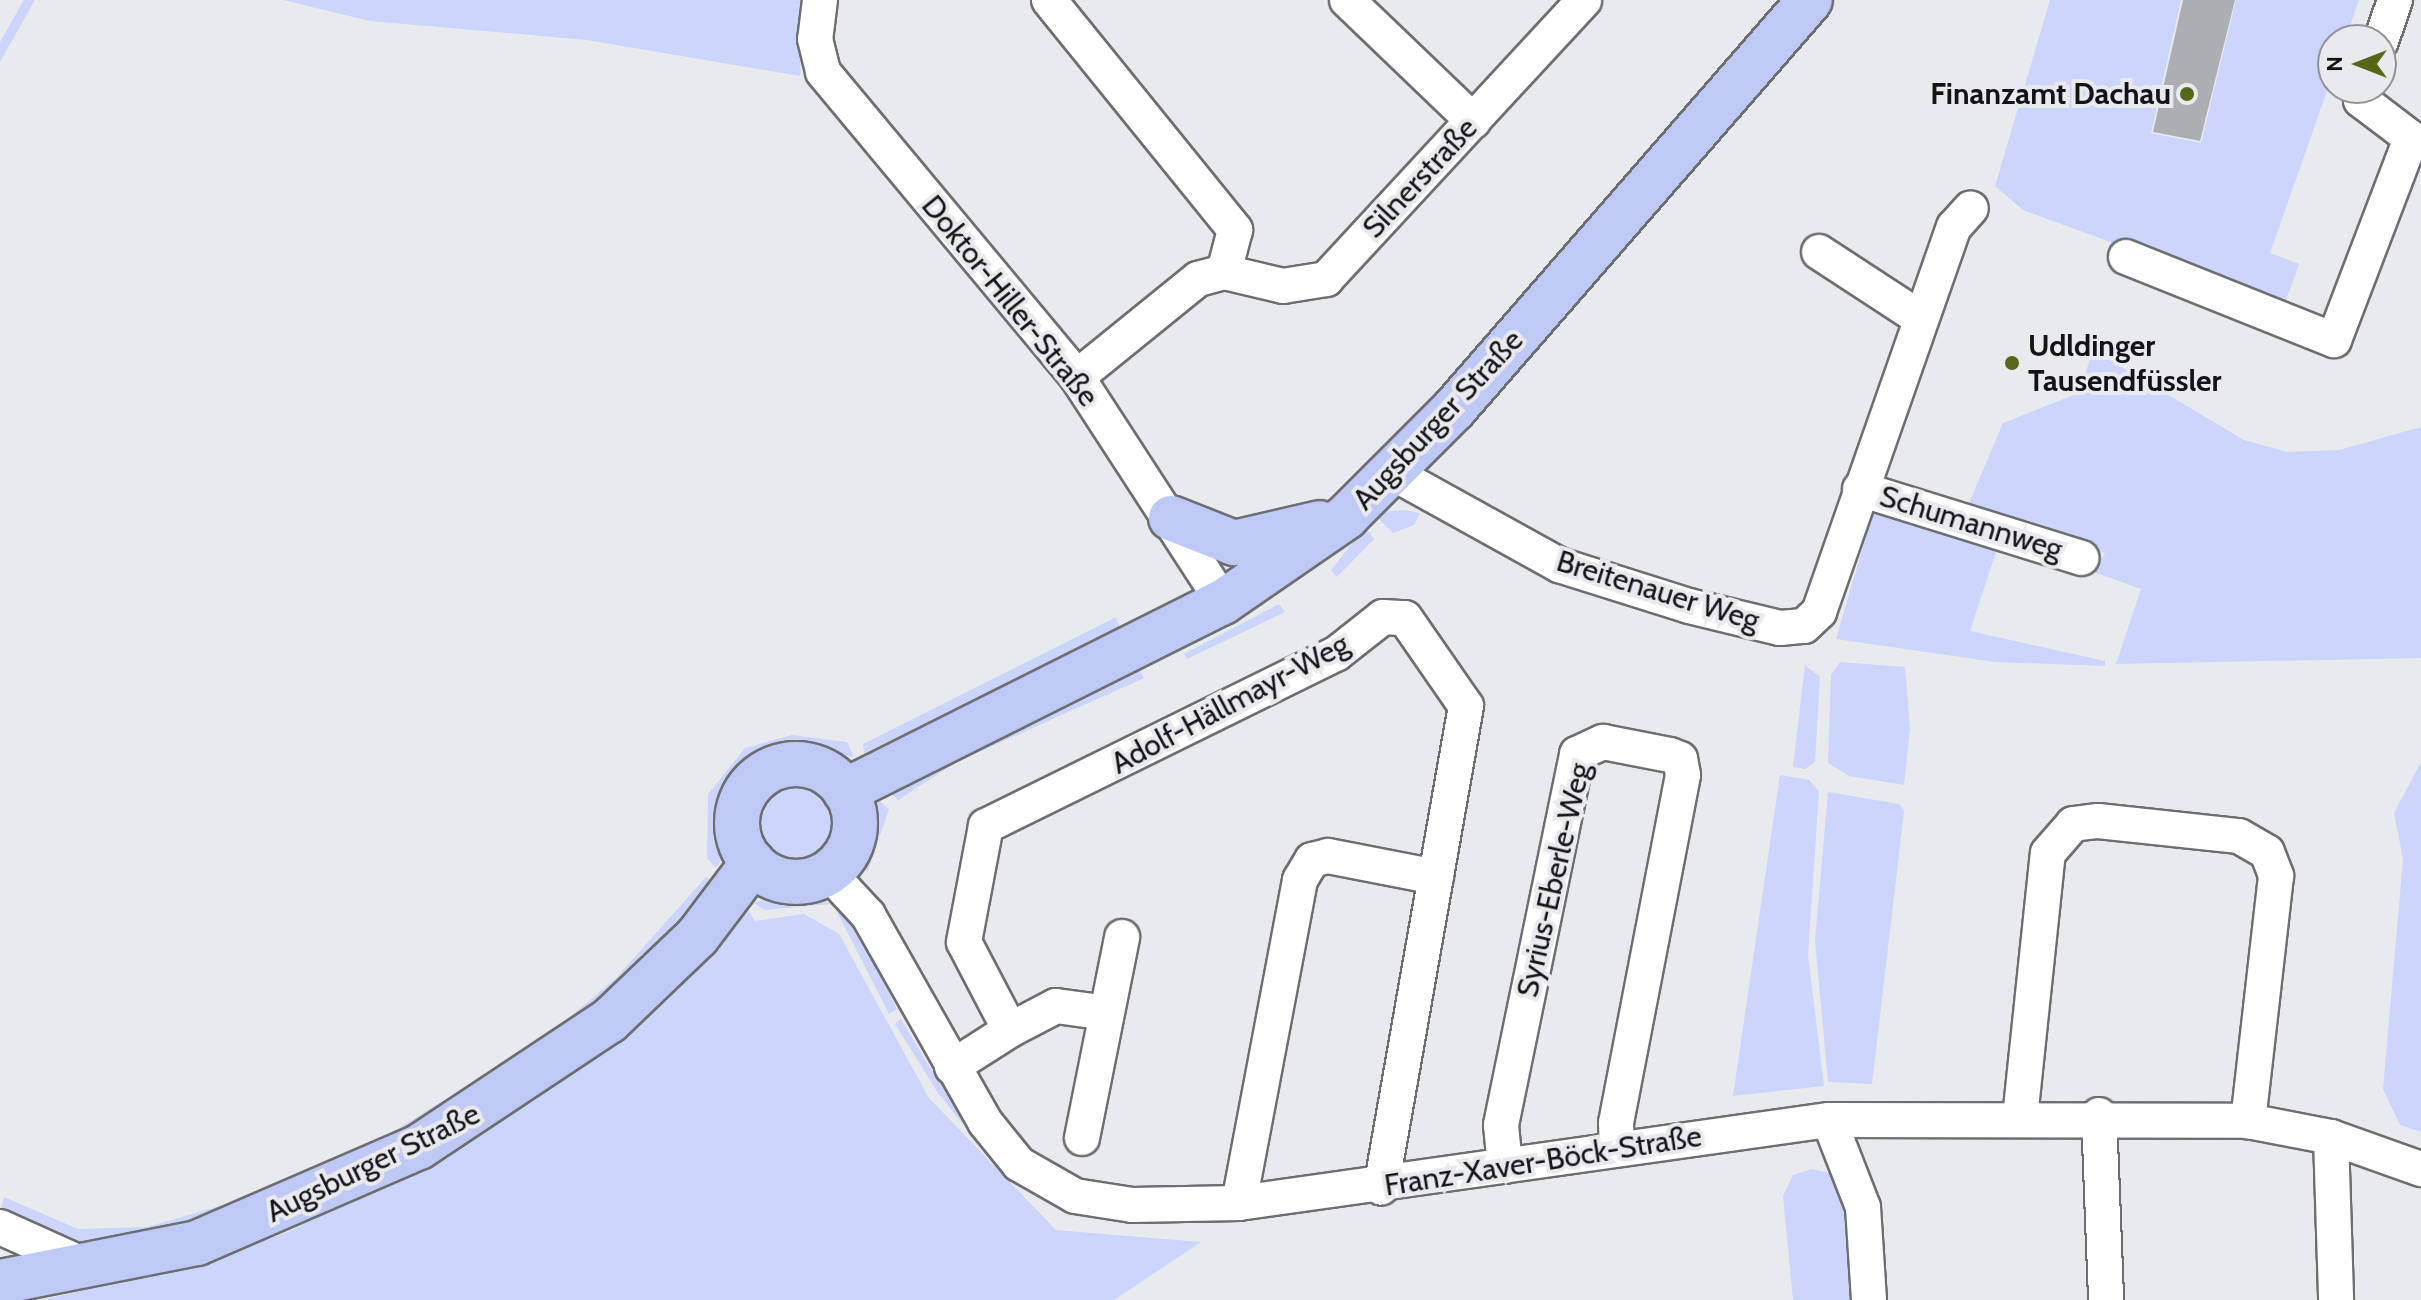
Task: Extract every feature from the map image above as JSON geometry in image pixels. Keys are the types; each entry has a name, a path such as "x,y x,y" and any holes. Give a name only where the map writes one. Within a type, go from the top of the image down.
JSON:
{"main road":[{"name":"Augsburger Straße","path":"845,791 1223,602 1346,517 1395,474 1810,0"},
{"path":"1171,518 1234,543 1257,543 1346,517"},
{"path":"795,764 832,776 845,791 851,844 828,872 789,881 753,863 737,828 738,809 759,776 795,764"},
{"name":"Augsburger Straße","path":"0,1282 90,1267 236,1229 339,1186 491,1105 609,1021 697,937 753,863"}],"street":[{"name":"Doktor-Hiller-Straße","path":"820,0 815,39 823,72 1077,377 1223,602"},
{"path":"1049,0 1235,230 1224,272 1198,279 1077,377"},
{"path":"1347,0 1473,121"},
{"name":"Silnerstraße","path":"1224,272 1283,286 1326,279 1584,0"},
{"path":"2387,24 2395,0"},
{"path":"2126,257 2334,340 2416,137 2367,104"},
{"name":"Breitenauer Weg","path":"1395,474 1559,565 1780,628 1804,626 1819,612 1954,227 1971,208"},
{"path":"1819,252 1920,318"},
{"name":"Schumannweg","path":"1860,489 2082,558"},
{"name":"Adolf-Hällmayr-Weg","path":"1010,1030 964,942 986,826 1336,654 1383,617 1405,618 1423,636 1466,706 1381,1188"},
{"name":"Syrius-Eberle-Weg","path":"1505,1166 1501,1125 1577,754 1603,742 1680,759 1683,775 1616,1123 1617,1146"},
{"path":"2020,1118 2048,853 2073,824 2098,821 2239,836 2267,852 2276,876 2248,1121"},
{"path":"1239,1203 1300,880 1312,860 1328,856 1436,877"},
{"name":"Franz-Xaver-Böck-Straße","path":"828,872 868,915 952,1067 1019,1164 1059,1193 1132,1205 1239,1203 1381,1188 1617,1146 1829,1120 2099,1115 2248,1121 2331,1137 2421,1169"},
{"path":"1082,1138 1122,937"},
{"path":"952,1067 1010,1030 1056,1006 1107,1013"},
{"path":"2099,1115 2106,1300"},
{"path":"1829,1120 1863,1207 1869,1300"},
{"path":"2331,1137 2336,1300"},
{"path":"0,1227 90,1267"}],"shaded area":[{"path":"24,0 35,0 0,62 0,42"},
{"path":"283,0 804,0 800,76 587,40 370,21"},
{"path":"2050,0 2181,0 2151,133 2201,143 2236,0 2359,0 2351,24 2317,24 2317,104 2322,104 2270,253 2299,264 2284,306 2023,210 1995,186"},
{"path":"2093,350 2244,440 2287,452 2339,450 2421,427 2421,658 2116,664 2141,589 2094,572 2105,553 1967,508 2003,423 2079,393"},
{"path":"1875,506 1999,543 1970,631 2105,661 2105,666 1995,662 1836,639"},
{"path":"1389,511 1420,513 1414,525 1393,533 1377,517"},
{"path":"1365,527 1374,539 1337,577 1331,570"},
{"path":"1279,604 1285,612 1187,659 1184,654"},
{"path":"1116,617 1121,632 864,753 863,744"},
{"path":"1840,662 1905,667 1910,729 1904,785 1849,776 1828,763 1831,675"},
{"path":"1805,665 1820,677 1815,762 1805,769 1793,767"},
{"path":"1140,671 1144,678 957,762 898,800 888,790 1103,682"},
{"path":"792,735 847,742 854,757 794,749 756,761 723,807 724,856 716,868 707,858 708,794 745,748"},
{"path":"2421,762 2421,1132 2400,1125 2383,1089 2403,859 2394,813"},
{"path":"1780,775 1809,780 1819,791 1808,955 1824,1086 1733,1096"},
{"path":"794,781 811,785 825,794 834,808 838,825 834,842 825,856 811,865 794,869 777,865 763,856 754,842 750,825 754,808 763,794 777,785"},
{"path":"1828,792 1899,804 1904,811 1872,1084 1828,1082 1815,940"},
{"path":"878,800 889,809 867,874 865,832"},
{"path":"706,877 714,882 686,924 519,1075 263,1209 84,1244 52,1241 0,1212 4,1197 78,1229 147,1227 278,1189 350,1158 545,1038 616,978"},
{"path":"781,893 815,895 830,904 764,910 754,903"},
{"path":"747,909 755,921 804,914 839,934 929,1098 1056,1230 1201,1242 1114,1300 42,1300 205,1262 290,1231 424,1164 555,1083"},
{"path":"836,910 857,928 897,1009 889,1014"},
{"path":"901,1019 929,1066 968,1121 962,1123 938,1093 895,1024"},
{"path":"1812,1169 1833,1174 1845,1195 1861,1300 1793,1300 1783,1196 1793,1175"}],"building":[{"name":"Finanzamt Dachau","path":"2183,0 2235,0 2200,141 2153,132"}],"place":[{"name":"Finanzamt Dachau","path":"2187,94"},
{"name":"Udldinger Tausendfüssler","path":"2012,363"}]}
